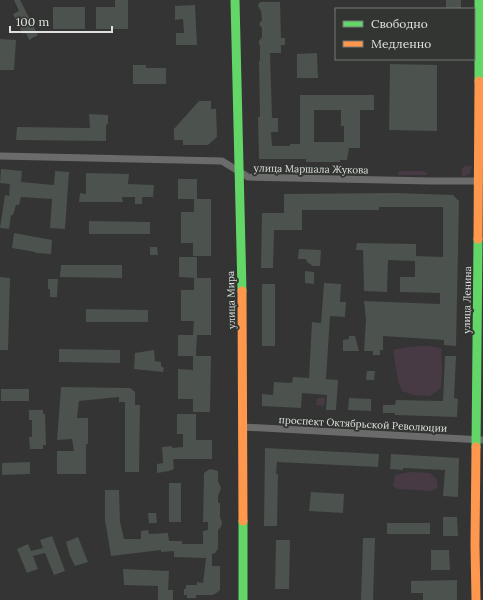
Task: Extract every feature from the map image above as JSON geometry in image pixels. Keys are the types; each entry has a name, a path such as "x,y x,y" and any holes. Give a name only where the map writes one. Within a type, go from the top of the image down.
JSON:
{"main road":[{"name":"улица Мира","path":"235,0 243,349 243,600"},
{"name":"улица Ленина","path":"476,600 475,545 480,440 481,181 479,0"}],"street":[{"name":"улица Маршала Жукова","path":"0,156 222,162 248,177 481,181"},
{"name":"проспект Октябрьской Революции","path":"243,427 480,440"}],"shaded area":[{"path":"465,166 472,166 470,174 462,177 462,169"},
{"path":"400,171 423,171 427,173 427,175 398,175"},
{"path":"426,346 441,348 441,388 430,396 413,395 402,391 398,381 393,350"},
{"path":"317,398 325,398 324,406 316,405"},
{"path":"410,472 430,473 437,480 438,488 431,491 398,489 393,486 395,475"}],"building":[{"path":"14,0 20,0 38,35 29,40 26,33 23,34 13,14 19,11"},
{"path":"115,0 128,0 128,29 96,29 96,7 115,7"},
{"path":"446,0 461,0 461,8 446,8"},
{"path":"280,2 281,38 285,38 285,45 281,45 281,53 270,53 272,118 278,118 278,132 271,132 272,146 290,146 290,144 300,144 300,95 374,95 374,110 360,110 360,148 349,148 347,160 340,160 340,162 306,162 306,159 259,159 259,41 262,37 262,28 259,24 262,20 261,11 258,6 259,3","holes":["314,110 341,110 341,126 344,126 344,142 314,142"]},
{"path":"195,5 197,45 176,45 176,33 184,33 183,19 175,20 175,6"},
{"path":"53,7 85,7 85,29 53,29"},
{"path":"0,39 16,40 14,70 0,70"},
{"path":"317,53 318,78 297,78 297,54"},
{"path":"390,64 437,65 437,131 389,130"},
{"path":"133,65 146,65 146,68 166,68 166,84 133,84"},
{"path":"199,101 211,101 211,109 216,109 217,137 208,145 183,145 183,140 174,140 174,129"},
{"path":"89,114 108,115 108,124 106,125 106,141 16,140 17,127 90,128"},
{"path":"1,169 22,171 21,182 54,185 55,171 69,172 65,229 50,228 52,199 21,197 19,205 16,205 13,215 11,215 9,229 0,228 5,195 9,196 10,184 0,183"},
{"path":"86,173 129,174 128,184 154,185 153,197 142,197 142,204 135,204 135,197 122,197 123,202 79,202 80,193 86,194"},
{"path":"178,179 197,179 197,199 178,199"},
{"path":"396,193 453,195 459,201 456,346 444,345 444,340 383,336 383,350 380,350 380,355 373,355 373,351 364,351 366,320 364,301 440,304 440,293 400,292 400,277 415,277 415,261 388,260 387,292 364,291 363,250 356,250 357,243 416,244 416,256 443,257 443,207 379,207 379,210 302,210 302,230 274,230 273,268 261,268 262,213 284,213 284,194"},
{"path":"194,199 211,199 211,256 193,256 193,243 181,243 181,212 194,212"},
{"path":"89,221 150,222 150,234 89,234"},
{"path":"14,233 52,240 51,254 36,253 12,248"},
{"path":"150,247 157,247 158,255 150,255"},
{"path":"299,249 321,250 320,266 313,266 307,262 306,259 298,259"},
{"path":"179,257 197,257 197,278 179,277"},
{"path":"61,265 122,265 122,278 60,277"},
{"path":"305,271 314,272 314,284 305,283"},
{"path":"0,277 10,278 8,350 0,350"},
{"path":"194,278 211,278 211,335 197,335 196,356 178,356 178,335 193,335 194,321 181,321 181,290 194,290"},
{"path":"48,279 58,279 57,297 50,297"},
{"path":"324,283 341,284 340,302 346,302 345,317 330,316 326,379 338,380 336,410 326,410 327,395 302,393 301,408 262,406 262,394 273,395 274,382 292,383 293,377 309,378 312,322 321,323"},
{"path":"262,284 275,284 275,346 262,346"},
{"path":"86,309 148,310 148,322 86,322"},
{"path":"349,336 355,336 359,351 343,351 343,340 349,339"},
{"path":"59,349 120,350 120,363 59,362"},
{"path":"154,350 155,361 161,362 161,366 164,368 163,372 134,369 135,353"},
{"path":"193,356 211,356 210,412 193,412 193,399 178,399 178,369 193,370"},
{"path":"445,356 456,356 454,398 458,399 457,417 395,415 395,413 383,413 383,405 395,405 396,400 443,401"},
{"path":"367,371 375,371 374,380 366,380"},
{"path":"61,387 130,388 135,392 135,405 140,405 139,472 125,472 125,402 119,402 119,397 79,401 77,418 88,418 86,474 57,474 57,451 74,451 72,439 57,440"},
{"path":"1,389 29,389 29,401 1,401"},
{"path":"349,398 371,399 371,411 348,410"},
{"path":"29,410 43,410 43,414 45,414 46,445 43,445 43,449 30,449 29,437 32,437 32,420 29,420"},
{"path":"177,414 196,414 196,440 212,440 212,459 173,459 174,469 157,473 157,464 163,463 162,447 183,447 183,434 177,434"},
{"path":"265,448 379,454 378,467 277,462 277,526 264,526"},
{"path":"391,454 459,458 458,497 443,496 445,470 403,468 403,470 390,469"},
{"path":"30,462 30,474 2,475 2,463"},
{"path":"210,469 218,471 218,481 221,488 218,496 218,503 220,503 220,517 222,522 221,527 218,530 218,549 212,554 212,566 220,566 220,590 218,592 213,595 196,595 196,598 187,598 187,595 184,595 186,585 197,585 197,582 203,583 206,558 174,557 174,551 161,552 161,550 111,556 105,520 105,490 119,490 120,522 124,539 141,539 141,531 148,530 149,534 168,533 169,541 182,541 182,544 203,544 203,531 208,530 208,522 203,522 204,473"},
{"path":"169,483 181,483 181,522 169,522"},
{"path":"311,492 344,494 343,513 309,511"},
{"path":"148,513 156,513 157,523 149,523"},
{"path":"443,517 457,517 458,536 443,536"},
{"path":"387,523 430,523 430,534 387,534"},
{"path":"52,536 65,571 54,575 45,553 33,556 38,569 27,573 17,549 28,544 31,551 43,548 40,540"},
{"path":"78,537 88,562 75,566 66,542"},
{"path":"363,538 375,538 373,600 361,600"},
{"path":"276,540 290,540 289,589 275,589"},
{"path":"431,550 449,550 450,570 431,570"},
{"path":"123,569 169,571 168,590 173,590 173,600 158,600 158,586 124,585"},
{"path":"457,580 457,600 423,600 423,593 411,593 411,581"}],"traffic: fast":[{"path":"235,0 242,291"},
{"path":"479,0 479,81"},
{"path":"476,447 478,239"},
{"path":"243,521 243,600"}],"traffic: slow":[{"path":"478,239 479,81"},
{"path":"242,291 243,521"},
{"path":"476,447 476,600"}]}
